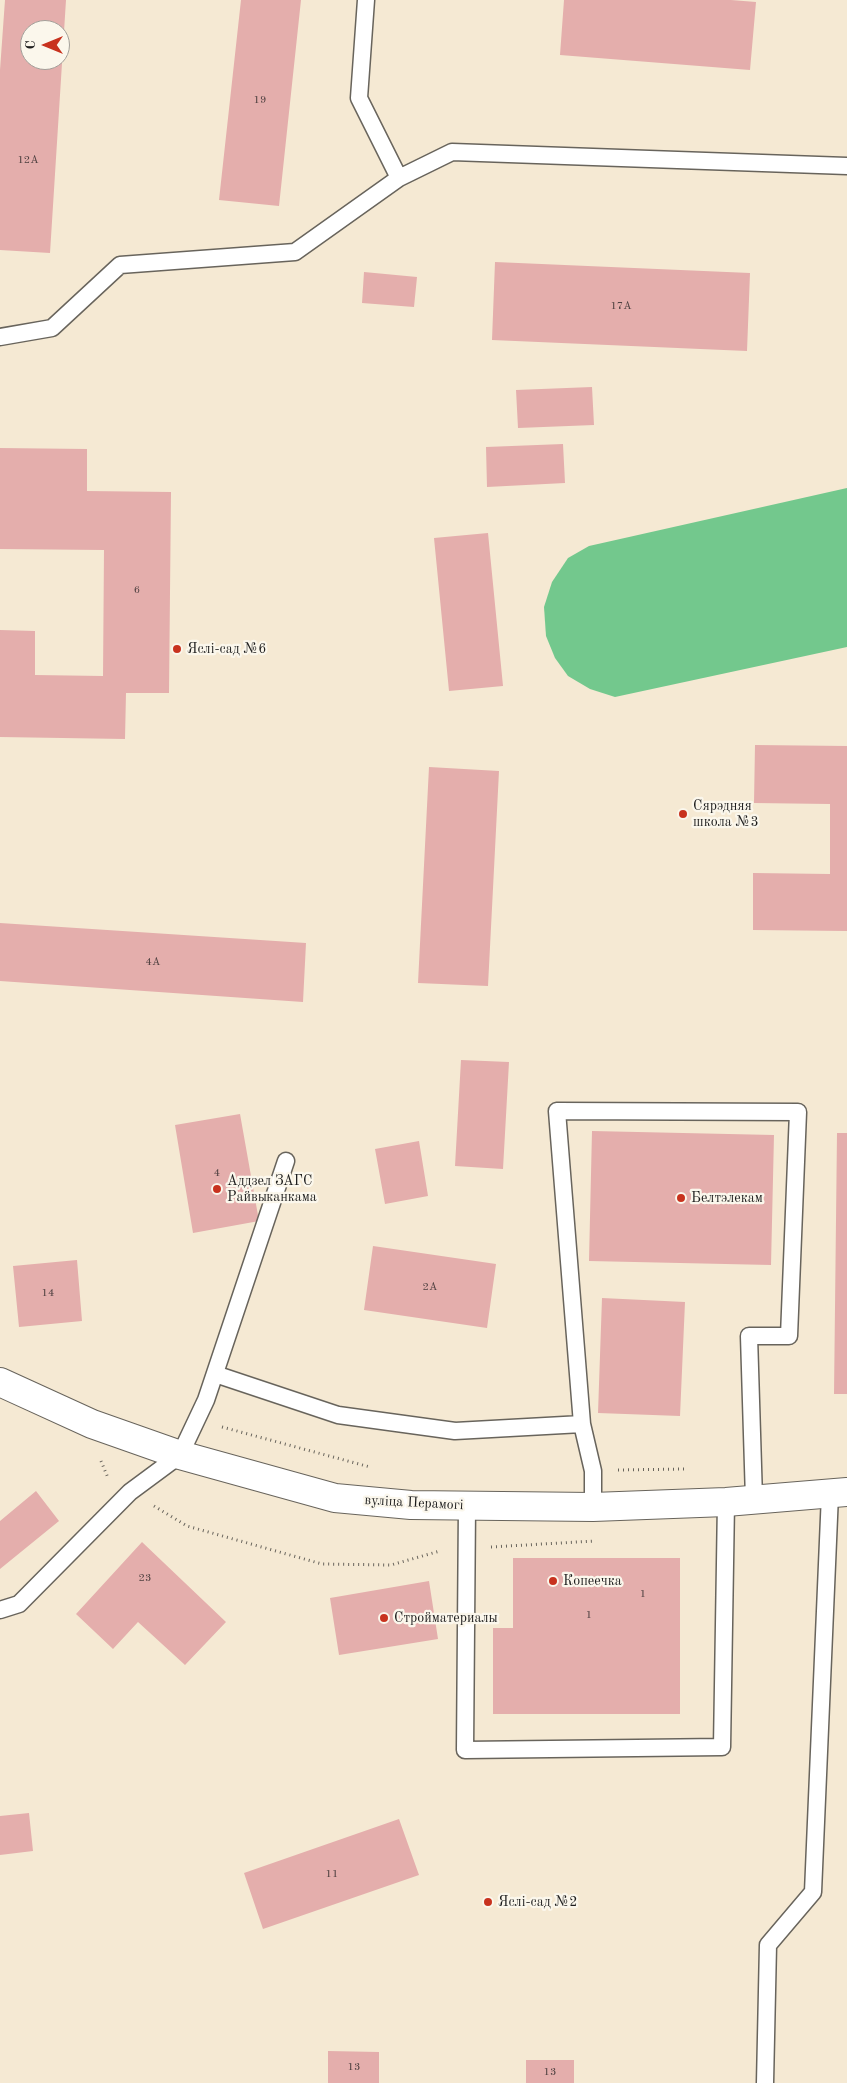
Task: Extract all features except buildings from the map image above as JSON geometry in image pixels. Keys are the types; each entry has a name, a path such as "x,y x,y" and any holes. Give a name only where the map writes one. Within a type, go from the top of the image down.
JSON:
{"main road":[{"name":"вуліца Перамогі","path":"0,1382 92,1424 180,1455 335,1498 411,1505 593,1507 726,1502 839,1493"}],"lane":[{"path":"366,0 359,98 399,178"},
{"path":"0,337 52,328 120,265 295,252 399,178 452,152 847,166"},
{"path":"593,1507 593,1471 582,1424 557,1111 798,1112 789,1336 749,1336 754,1499"},
{"path":"0,1610 19,1604 130,1492 180,1455 206,1400 286,1161"},
{"path":"215,1374 338,1415 416,1426 456,1431 582,1424"},
{"path":"766,2083 768,1945 814,1892 839,1493"},
{"path":"467,1506 464,1750 722,1747 726,1502"}],"green space":[{"path":"847,488 847,647 615,697 590,689 568,676 555,658 546,636 544,607 552,582 568,558 589,546"}],"place":[{"name":"Яслі-сад №6","path":"177,649"},
{"name":"Сярэдняя школа №3","path":"683,814"},
{"name":"Аддзел ЗАГС Райвыканкама","path":"217,1189"},
{"name":"Белтэлекам","path":"681,1198"},
{"name":"Копеечка","path":"553,1581"},
{"name":"Стройматериалы","path":"384,1618"},
{"name":"Яслі-сад №2","path":"488,1902"}]}
